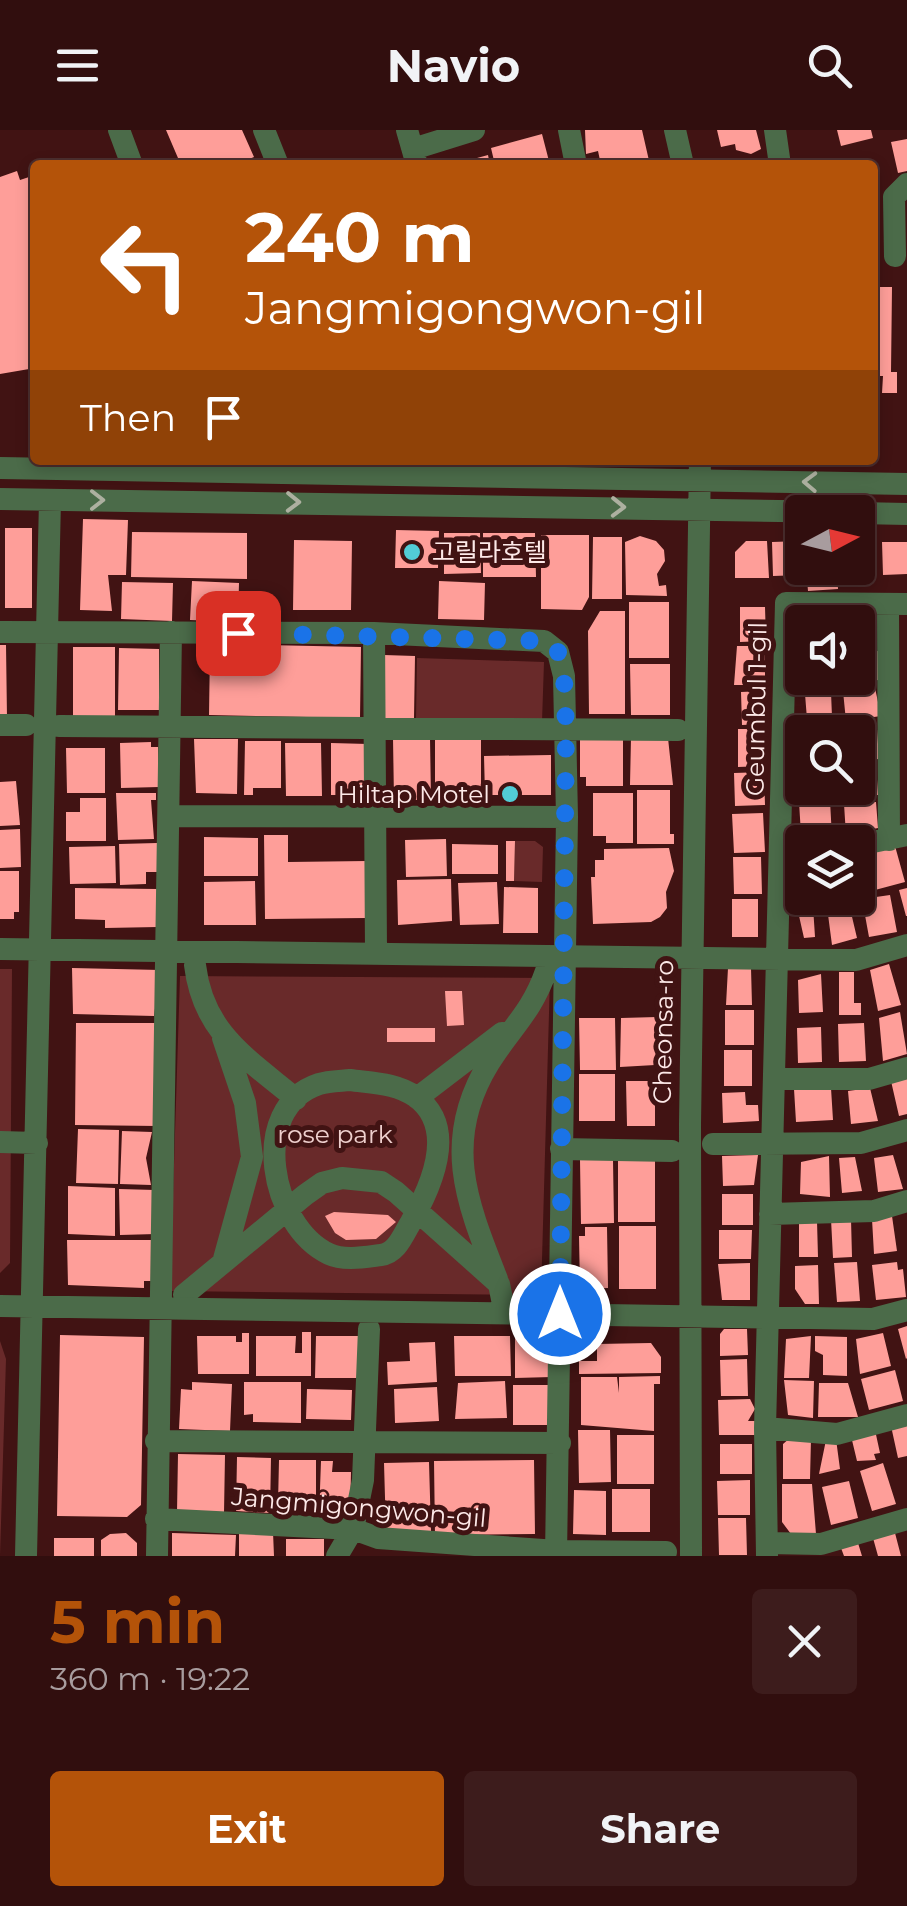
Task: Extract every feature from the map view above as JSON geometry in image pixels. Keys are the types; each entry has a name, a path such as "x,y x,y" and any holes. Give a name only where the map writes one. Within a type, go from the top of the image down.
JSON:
{"street":[{"path":"119,130 130,160"},
{"path":"264,130 276,160"},
{"path":"412,148 474,130"},
{"path":"569,130 575,160"},
{"path":"674,130 683,160"},
{"path":"775,130 779,160"},
{"path":"891,256 894,198 907,184"},
{"path":"194,466 195,500"},
{"path":"0,468 701,469 907,484"},
{"name":"Cheonsa-ro","path":"691,1556 691,955 701,469"},
{"path":"0,499 785,511"},
{"path":"26,1556 43,949 50,500"},
{"path":"875,513 907,514"},
{"name":"Geumbul 1-gil","path":"790,825 786,603 898,604 898,837"},
{"path":"0,632 374,633 544,641 558,652 564,676 567,818 556,1554"},
{"path":"157,1556 170,632"},
{"path":"374,633 376,952"},
{"path":"0,725 26,725"},
{"path":"59,726 356,729 372,725 678,730"},
{"path":"170,816 567,818"},
{"name":"Geumbul 1-gil","path":"785,895 775,959 764,1428 767,1550 822,1544 907,1519"},
{"path":"0,948 856,960 907,946"},
{"path":"195,965 204,1005 223,1038 245,1103 252,1158 224,1259"},
{"path":"184,1295 322,1184 360,1177 381,1182 418,1209 500,1292 462,1181 461,1154 488,1065 526,1014 546,971"},
{"path":"417,1098 526,1014"},
{"path":"223,1038 296,1099"},
{"path":"774,1080 869,1079 907,1068"},
{"path":"350,1080 402,1089 417,1098 430,1112 438,1153 418,1209 388,1254 345,1258 316,1246 287,1210 274,1161 277,1131 296,1099 318,1084 350,1080"},
{"path":"713,1144 860,1143 907,1130"},
{"path":"0,1142 37,1142"},
{"path":"562,1149 672,1151"},
{"path":"770,1214 874,1211 907,1201"},
{"path":"0,1306 873,1319 907,1310"},
{"path":"337,1556 354,1530 365,1441 368,1329"},
{"path":"764,1428 838,1434 907,1415"},
{"path":"156,1441 560,1443"},
{"name":"Jangmigongwon-gil","path":"156,1519 354,1530 378,1538 556,1554 666,1552"}],"green space":[{"path":"417,658 544,662 542,722 416,719"},
{"path":"515,841 535,841 543,847 542,882 514,881"},
{"path":"0,969 12,969 10,1263 0,1273"},
{"name":"rose park","path":"180,976 550,978 541,1295 170,1291"},
{"path":"0,1341 6,1359 0,1556"}],"building":[{"path":"166,130 242,130 254,157 247,160 179,160"},
{"path":"585,130 642,130 649,160 600,160 598,151 586,154"},
{"path":"717,130 756,130 761,149 751,154 736,150 735,144 721,147"},
{"path":"837,130 871,130 873,138 841,146"},
{"path":"542,134 549,160 494,160 491,148"},
{"path":"907,139 907,171 898,173 891,142"},
{"path":"17,171 20,180 30,177 30,369 0,374 0,177"},
{"path":"878,287 892,287 891,372 897,372 897,393 882,393 883,376 878,376"},
{"path":"83,519 128,520 126,575 108,575 112,611 80,610"},
{"path":"5,528 32,528 32,608 5,608"},
{"path":"396,530 439,531 438,568 395,568"},
{"path":"132,532 247,533 247,579 131,577"},
{"path":"444,533 480,533 481,573 444,574"},
{"path":"483,533 535,533 536,577 483,577"},
{"path":"541,535 589,535 589,597 582,610 541,609"},
{"path":"640,536 656,541 664,550 665,561 657,574 659,586 666,585 667,596 626,595 625,542"},
{"path":"593,537 622,537 622,599 592,599"},
{"path":"294,540 352,541 351,610 293,610"},
{"path":"746,541 767,541 769,578 735,578 735,552"},
{"path":"772,542 785,542 785,576 773,576"},
{"path":"882,542 907,542 907,574 883,575"},
{"path":"192,581 239,583 238,622 190,620"},
{"path":"439,581 485,583 484,620 438,619"},
{"path":"122,582 173,583 172,621 121,619"},
{"path":"807,585 838,585 838,589 808,591"},
{"path":"629,602 669,602 669,658 629,658"},
{"path":"740,607 765,607 766,641 740,642"},
{"path":"600,611 625,611 625,714 589,714 588,631"},
{"path":"217,644 361,647 360,718 209,715 210,648"},
{"path":"0,645 6,645 7,718 0,718"},
{"path":"737,646 765,646 765,685 734,685"},
{"path":"73,647 115,647 115,718 73,717"},
{"path":"119,648 159,649 159,710 118,710"},
{"path":"875,651 879,680 875,680"},
{"path":"384,655 415,656 414,718 383,718"},
{"path":"630,664 670,664 670,715 631,715"},
{"path":"875,688 881,716 845,715 843,695 875,695"},
{"path":"765,691 765,724 742,725 741,692"},
{"path":"805,695 831,695 832,715 807,715"},
{"path":"738,729 765,729 765,766 738,767"},
{"path":"877,729 879,759 875,759"},
{"path":"580,737 623,738 623,786 586,786 586,777 580,777"},
{"path":"393,738 430,738 431,800 394,800"},
{"path":"631,738 668,738 673,785 630,785"},
{"path":"194,739 238,739 237,794 196,793"},
{"path":"435,739 481,739 481,799 435,799"},
{"path":"245,741 281,741 281,788 253,788 253,795 244,795"},
{"path":"151,742 151,747 158,747 159,787 121,788 120,743"},
{"path":"285,743 321,743 322,796 286,796"},
{"path":"331,743 368,744 368,795 331,795"},
{"path":"66,748 105,748 105,793 67,793"},
{"path":"551,755 551,795 485,795 484,756"},
{"path":"764,772 765,805 735,806 734,773"},
{"path":"16,781 20,825 0,826 0,782"},
{"path":"637,790 670,790 670,834 674,834 674,844 637,844"},
{"path":"116,793 156,793 156,800 151,800 154,839 118,840"},
{"path":"593,793 633,793 633,843 606,843 606,836 593,836"},
{"path":"80,798 106,798 106,841 66,841 66,812 80,812"},
{"path":"875,802 878,828 845,825 844,805"},
{"path":"799,805 830,805 831,825 800,825"},
{"path":"763,813 765,852 734,853 732,814"},
{"path":"20,829 21,867 0,868 0,830"},
{"path":"264,835 288,835 288,862 367,861 367,918 265,919"},
{"path":"204,837 258,838 258,876 204,876"},
{"path":"446,839 447,876 406,877 405,840"},
{"path":"506,841 515,841 514,881 506,881"},
{"path":"157,843 157,872 146,872 146,884 120,885 119,844"},
{"path":"452,844 498,845 498,874 452,874"},
{"path":"115,846 116,883 70,884 69,847"},
{"path":"895,846 905,882 875,890 875,851"},
{"path":"669,848 674,871 666,892 667,908 660,917 651,922 593,924 591,877 595,877 595,860 604,860 604,849"},
{"path":"733,857 761,857 762,894 734,894"},
{"path":"0,871 19,871 19,912 14,912 14,919 0,919"},
{"path":"451,879 452,921 398,925 397,880"},
{"path":"255,881 256,925 204,925 204,882"},
{"path":"497,882 499,924 460,925 458,883"},
{"path":"504,887 538,888 538,933 503,933"},
{"path":"75,888 157,889 158,927 105,928 105,920 75,919"},
{"path":"907,888 907,916 906,916 899,890"},
{"path":"890,895 897,932 869,937 865,915 875,915 875,897"},
{"path":"732,899 758,899 758,937 732,937"},
{"path":"799,915 814,915 815,937 804,938"},
{"path":"828,915 852,915 857,938 832,945"},
{"path":"889,964 901,1005 878,1011 870,970"},
{"path":"72,968 160,970 154,1016 73,1014"},
{"path":"728,968 751,968 752,1005 726,1005"},
{"path":"839,972 854,972 854,1003 861,1003 861,1015 839,1015"},
{"path":"821,974 823,1012 799,1013 798,980"},
{"path":"445,991 462,991 464,1025 447,1026"},
{"path":"725,1010 754,1010 754,1045 725,1045"},
{"path":"900,1012 907,1054 883,1061 879,1018"},
{"path":"657,1017 655,1065 620,1067 621,1018"},
{"path":"579,1018 615,1018 616,1070 580,1070"},
{"path":"76,1023 157,1023 157,1126 75,1125"},
{"path":"864,1023 866,1061 839,1062 838,1024"},
{"path":"821,1027 822,1062 798,1063 797,1028"},
{"path":"387,1028 435,1028 435,1042 387,1042"},
{"path":"724,1050 752,1050 752,1086 724,1086"},
{"path":"579,1074 615,1074 615,1121 579,1121"},
{"path":"907,1077 907,1114 899,1116 891,1081"},
{"path":"626,1081 655,1081 655,1126 627,1126"},
{"path":"831,1088 833,1120 796,1122 794,1089"},
{"path":"870,1088 878,1121 851,1124 848,1091"},
{"path":"745,1092 746,1105 758,1105 759,1121 723,1123 722,1093"},
{"path":"78,1129 119,1130 118,1184 76,1183"},
{"path":"122,1131 152,1132 146,1158 151,1185 120,1184"},
{"path":"758,1155 754,1185 723,1186 722,1156"},
{"path":"893,1155 903,1189 878,1192 874,1158"},
{"path":"829,1156 830,1197 800,1194 801,1162"},
{"path":"855,1157 862,1191 842,1193 839,1158"},
{"path":"580,1160 613,1160 614,1223 581,1224"},
{"path":"618,1160 655,1160 655,1222 618,1222"},
{"path":"68,1186 115,1188 115,1236 68,1234"},
{"path":"119,1189 155,1190 156,1234 120,1235"},
{"path":"722,1194 753,1194 753,1225 722,1225"},
{"path":"334,1212 388,1215 396,1222 376,1239 346,1240 335,1233 325,1216"},
{"path":"892,1216 897,1251 874,1254 872,1219"},
{"path":"831,1219 851,1219 852,1257 833,1258"},
{"path":"799,1221 817,1221 818,1257 799,1257"},
{"path":"619,1226 656,1226 656,1289 619,1289"},
{"path":"585,1227 607,1227 608,1288 580,1289 579,1236 585,1236"},
{"path":"719,1230 752,1230 751,1259 719,1259"},
{"path":"67,1240 155,1240 155,1281 144,1281 144,1288 68,1285"},
{"path":"857,1262 860,1301 837,1302 834,1263"},
{"path":"897,1262 898,1270 903,1269 906,1297 876,1300 872,1265"},
{"path":"750,1263 750,1300 722,1300 718,1264"},
{"path":"818,1265 819,1304 805,1304 795,1289 795,1266"},
{"path":"907,1326 907,1358 906,1359 898,1329"},
{"path":"724,1329 747,1329 748,1355 720,1356 720,1334"},
{"path":"302,1332 311,1332 311,1376 256,1376 256,1336 296,1336 295,1353 302,1353"},
{"path":"242,1333 249,1333 249,1374 198,1374 197,1336 236,1336 236,1342 242,1342"},
{"path":"883,1333 891,1366 860,1374 856,1339"},
{"path":"60,1335 144,1337 141,1505 127,1517 57,1516"},
{"path":"542,1335 548,1339 552,1377 515,1378 515,1336"},
{"path":"316,1336 361,1336 360,1378 315,1378"},
{"path":"454,1336 510,1336 511,1376 455,1376"},
{"path":"811,1336 809,1378 784,1378 786,1339"},
{"path":"815,1336 847,1337 847,1376 823,1375 823,1355 815,1351"},
{"path":"435,1342 437,1382 388,1385 387,1362 410,1361 409,1343"},
{"path":"651,1343 661,1357 661,1373 579,1374 579,1361 597,1361 597,1344"},
{"path":"747,1359 748,1396 721,1396 720,1360"},
{"path":"895,1370 903,1401 869,1410 861,1379"},
{"path":"660,1376 660,1384 654,1384 654,1431 581,1425 581,1377 617,1377 619,1393 619,1377"},
{"path":"784,1380 814,1381 813,1418 788,1415"},
{"path":"505,1381 507,1418 455,1419 458,1383"},
{"path":"192,1382 232,1384 230,1431 179,1429 181,1389 192,1390"},
{"path":"244,1382 301,1382 301,1423 253,1422 253,1414 244,1415"},
{"path":"819,1383 848,1383 858,1417 818,1417"},
{"path":"513,1385 550,1385 550,1425 513,1425"},
{"path":"437,1387 439,1421 395,1423 394,1389"},
{"path":"307,1389 352,1390 351,1420 306,1419"},
{"path":"750,1399 755,1409 748,1421 756,1421 756,1435 719,1435 718,1400"},
{"path":"907,1422 907,1456 898,1458 891,1426"},
{"path":"578,1430 610,1430 611,1482 579,1483"},
{"path":"875,1430 880,1453 874,1454 876,1460 857,1461 851,1436"},
{"path":"617,1435 654,1435 654,1484 617,1484"},
{"path":"790,1438 811,1439 810,1479 783,1479 783,1444"},
{"path":"836,1439 840,1469 819,1474 826,1440"},
{"path":"720,1444 752,1444 752,1474 720,1474"},
{"path":"178,1454 225,1455 224,1513 177,1512"},
{"path":"237,1457 271,1458 270,1513 236,1511"},
{"path":"279,1460 316,1460 316,1504 278,1504"},
{"path":"534,1460 535,1534 435,1535 434,1461"},
{"path":"321,1461 333,1461 332,1472 351,1472 350,1517 319,1516"},
{"path":"429,1462 431,1531 386,1532 384,1463"},
{"path":"883,1463 896,1504 872,1511 860,1471"},
{"path":"750,1480 750,1515 718,1515 717,1481"},
{"path":"849,1481 858,1518 831,1525 822,1487"},
{"path":"782,1484 812,1484 816,1534 791,1534 782,1522"},
{"path":"612,1489 650,1489 650,1532 612,1532"},
{"path":"574,1490 606,1491 606,1535 573,1534"},
{"path":"718,1518 746,1518 747,1555 719,1555"},
{"path":"239,1532 273,1532 274,1556 239,1556"},
{"path":"126,1533 137,1543 137,1556 101,1556 101,1540 110,1534"},
{"path":"172,1533 236,1535 235,1556 172,1556"},
{"path":"895,1533 901,1556 878,1556 873,1538"},
{"path":"54,1538 94,1538 94,1556 54,1556"},
{"path":"286,1539 324,1539 324,1556 286,1556"},
{"path":"858,1543 862,1556 844,1556 841,1548"}],"place":[{"name":"고릴라호텔","path":"412,552"},
{"name":"Hiltap Motel","path":"510,794"}],"route":[{"path":"238,633 374,633 544,641 558,652 564,676 567,818 560,1314"}]}
